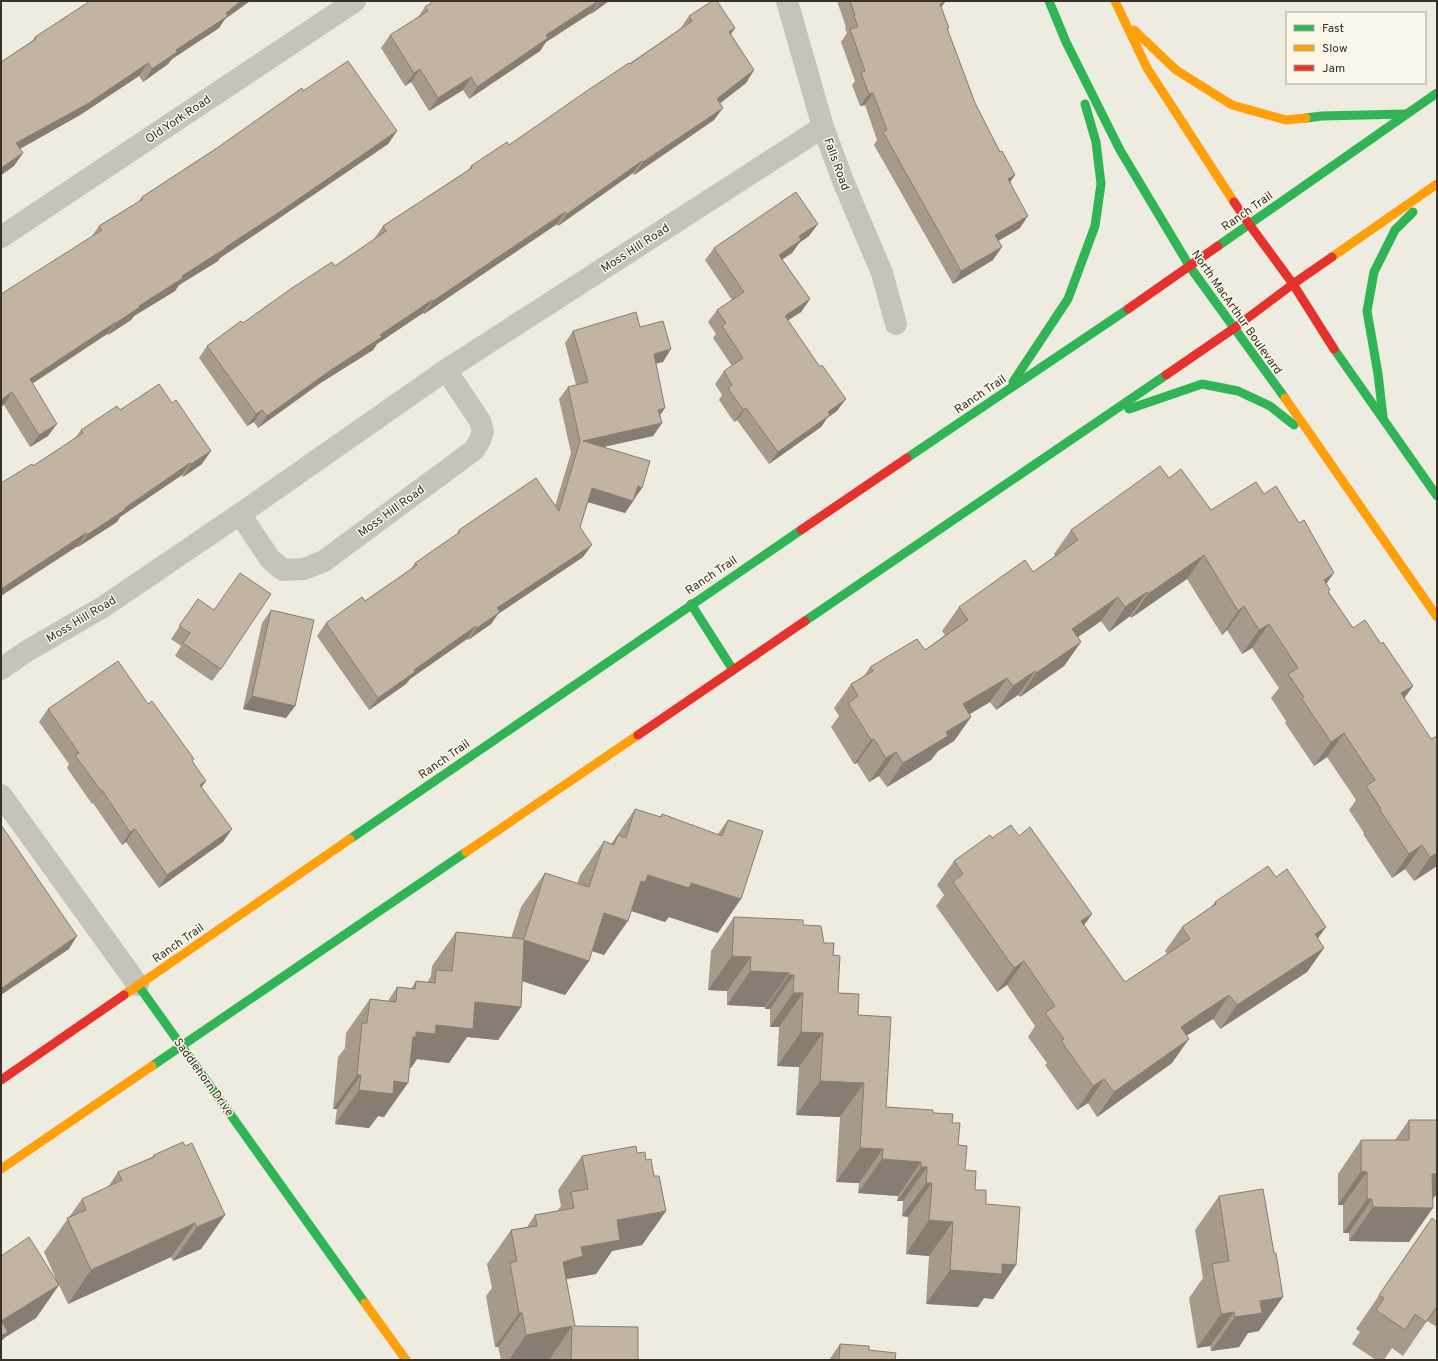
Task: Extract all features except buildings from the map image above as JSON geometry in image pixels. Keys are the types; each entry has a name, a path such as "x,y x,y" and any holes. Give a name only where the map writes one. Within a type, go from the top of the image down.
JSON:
{"main road":[{"name":"North MacArthur Boulevard","path":"1049,1 1066,42 1120,150 1190,267 1233,329 1316,442 1437,617"},
{"path":"1115,1 1147,68 1250,224 1293,284 1332,346 1437,496"},
{"path":"1124,20 1176,70 1232,105 1286,120 1322,116 1406,114"},
{"path":"1006,391 1068,299 1095,226 1101,184 1096,142 1066,42"},
{"name":"Ranch Trail","path":"1,1080 691,604 1190,267 1437,93"},
{"path":"1,1170 1233,329 1293,284 1437,184"},
{"path":"1383,418 1378,374 1367,311 1374,272 1395,230 1437,188"},
{"path":"1101,419 1202,384 1238,391 1270,406 1316,442"},
{"path":"691,604 733,670"},
{"name":"Saddlehorn Drive","path":"138,985 406,1360"}],"street":[{"name":"Old York Road","path":"1,237 355,1"},
{"name":"Falls Road","path":"787,1 824,127 843,181 882,273 896,324"},
{"name":"Moss Hill Road","path":"1,669 27,651 103,607 240,514 446,370 824,127"},
{"name":"Moss Hill Road","path":"240,514 270,560 283,570 304,569 324,561 474,450 483,431 480,421 446,370"},
{"name":"Saddlehorn Drive","path":"1,795 138,985"}],"traffic: fast":[{"path":"1049,1 1066,42 1120,150 1190,267 1285,398"},
{"path":"1218,246 1437,93"},
{"path":"1013,382 1068,299 1095,226 1101,184 1096,142 1085,104"},
{"path":"1306,118 1322,116 1406,114"},
{"path":"1383,417 1378,374 1367,311 1374,272 1395,230 1413,212"},
{"path":"907,458 1128,309"},
{"path":"1334,349 1437,496"},
{"path":"805,621 1166,375"},
{"path":"1129,409 1202,384 1238,391 1270,406 1294,425"},
{"path":"350,839 801,530"},
{"path":"691,604 733,670"},
{"path":"152,1066 466,852"},
{"path":"138,985 365,1303"}],"traffic: slow":[{"path":"1115,1 1147,68 1234,202"},
{"path":"1134,30 1176,70 1232,105 1286,120 1306,118"},
{"path":"1332,257 1437,184"},
{"path":"1285,398 1437,617"},
{"path":"466,852 638,735"},
{"path":"124,995 350,839"},
{"path":"1,1169 152,1066"},
{"path":"365,1303 406,1360"}],"traffic: jam":[{"path":"1234,202 1293,284 1334,349"},
{"path":"1128,309 1218,246"},
{"path":"1166,375 1233,329 1332,257"},
{"path":"801,530 907,458"},
{"path":"638,735 805,621"},
{"path":"1,1080 124,995"}]}
